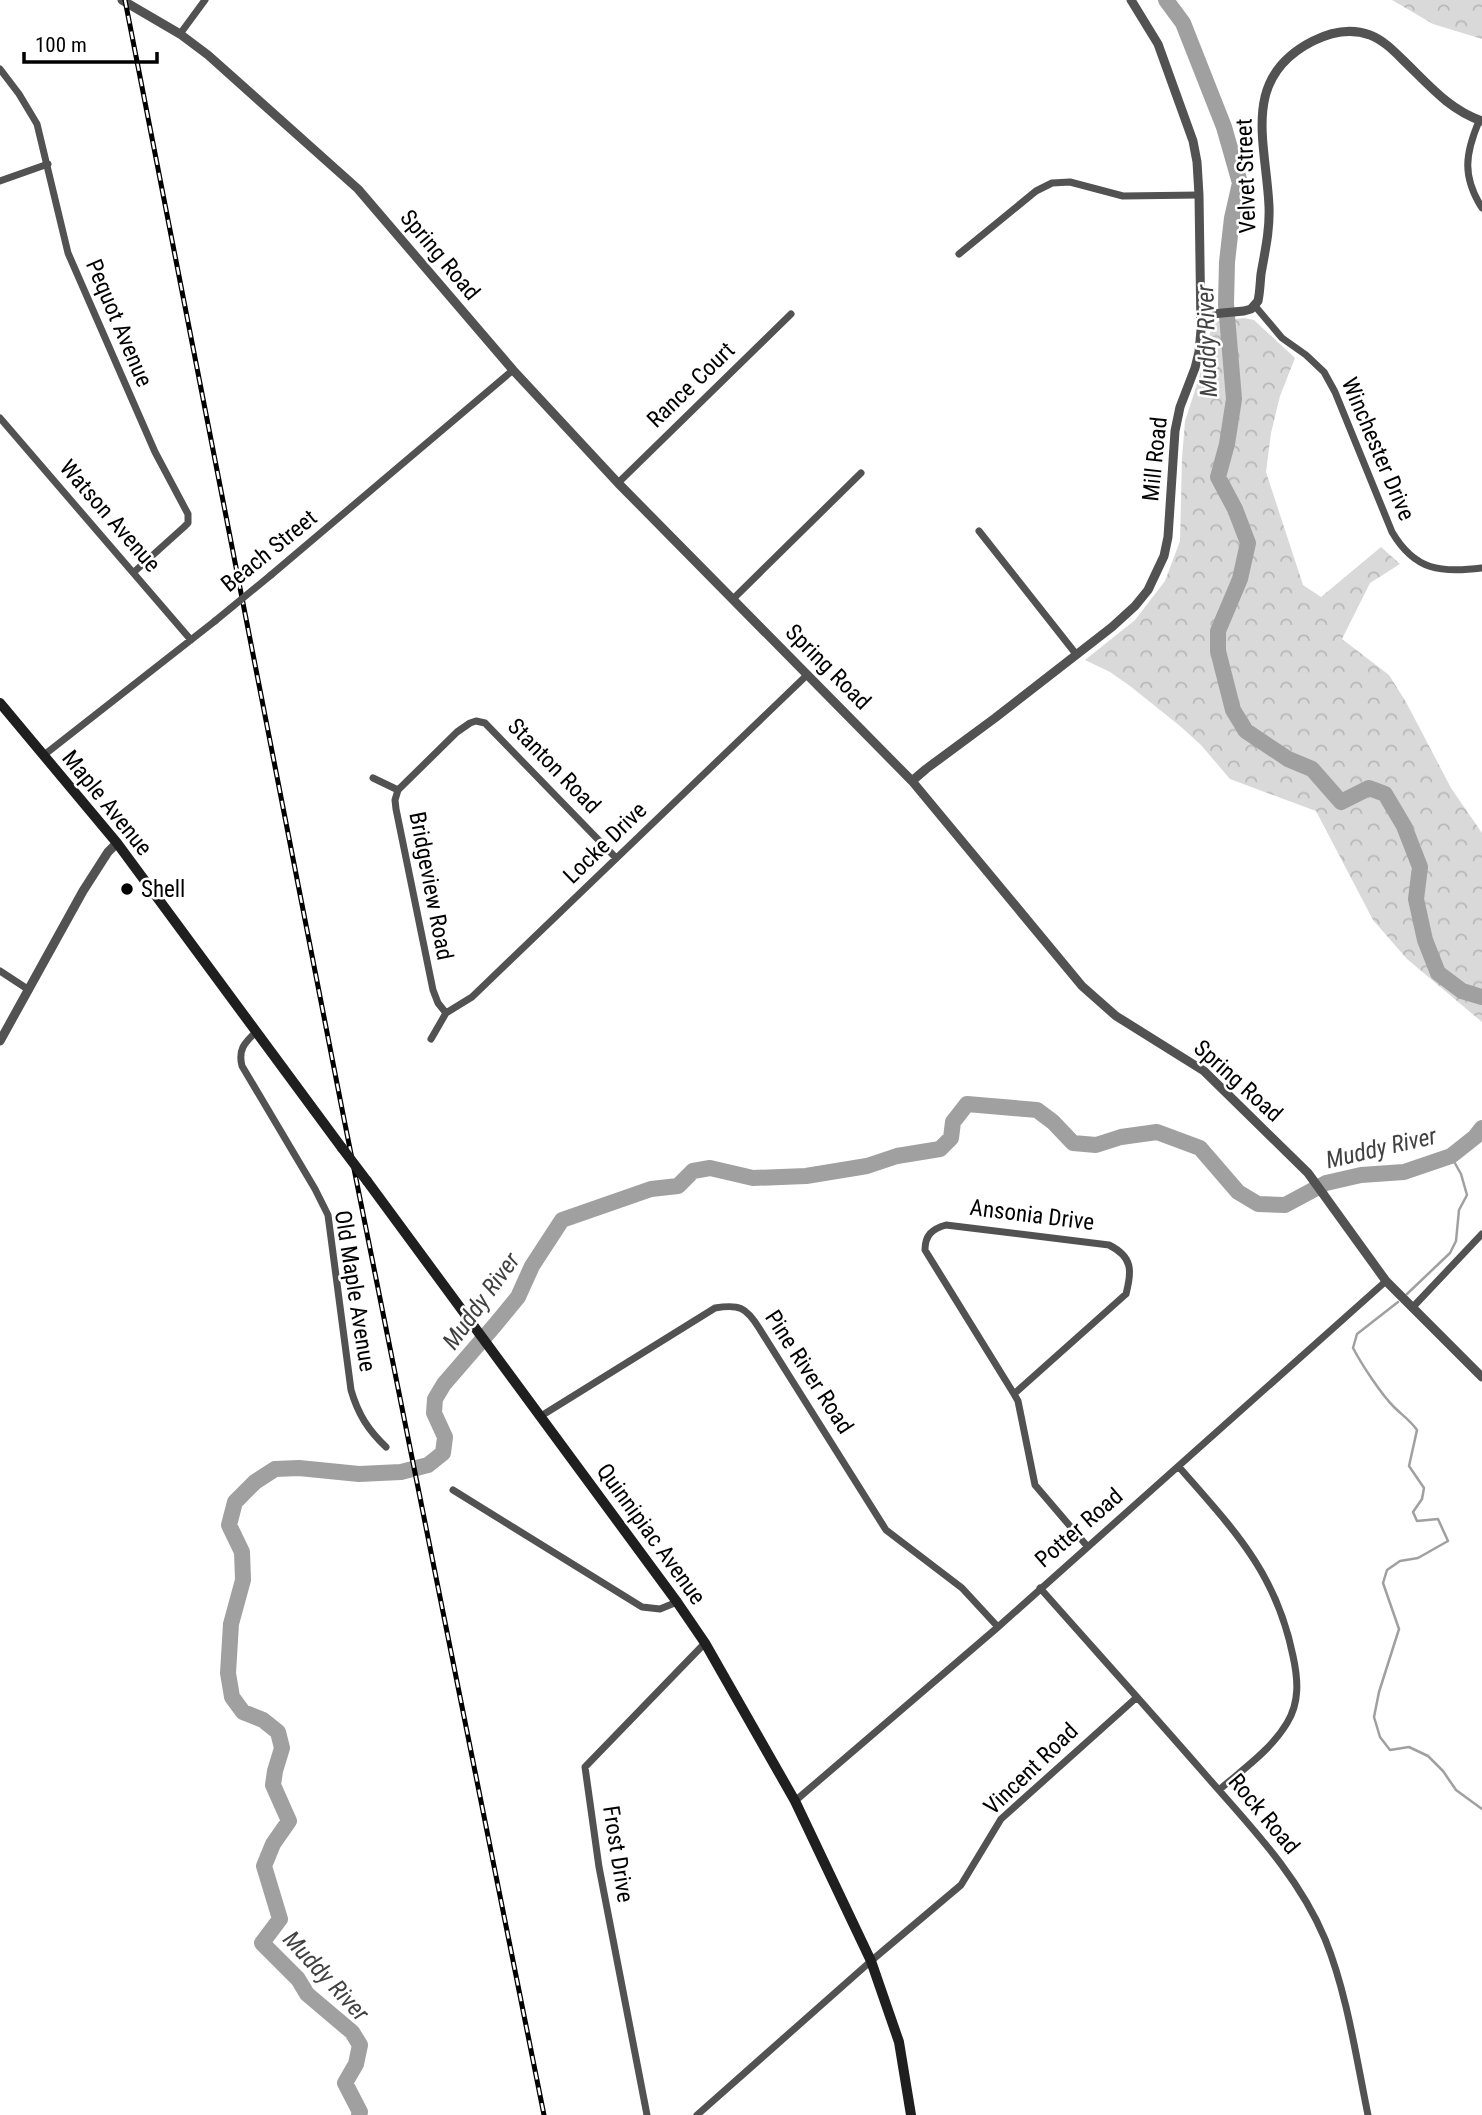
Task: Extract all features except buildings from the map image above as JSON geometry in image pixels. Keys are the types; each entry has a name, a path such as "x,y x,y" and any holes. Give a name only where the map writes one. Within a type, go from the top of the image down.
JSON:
{"main road":[{"name":"Maple Avenue","path":"0,703 117,843 256,1032"},
{"name":"Quinnipiac Avenue","path":"256,1032 541,1416 705,1643 794,1801 871,1961 899,2042 911,2115"}],"street":[{"path":"180,34 205,0"},
{"name":"Mill Road","path":"912,781 1135,606 1148,590 1164,556 1168,537 1175,431 1199,352 1199,195 1193,141 1178,96 1158,44 1131,0"},
{"name":"Spring Road","path":"124,1 180,34 208,55 358,189 513,370 618,483 912,781 1082,986 1116,1016 1204,1071 1313,1180 1386,1281 1482,1377"},
{"name":"Velvet Street","path":"1255,306 1269,229 1262,110 1269,86 1291,56 1323,36 1342,31 1368,34 1390,47 1446,102 1461,113 1481,121"},
{"name":"Pequot Avenue","path":"0,69 37,124 68,253 155,452 188,514 188,523 134,572"},
{"path":"1481,121 1472,137 1468,166 1469,186 1482,208"},
{"path":"0,181 48,164"},
{"path":"959,254 1036,191 1052,183 1070,182 1123,196 1199,195"},
{"path":"1200,315 1237,312 1255,306"},
{"name":"Winchester Drive","path":"1255,306 1282,338 1324,372 1400,547 1430,568 1448,572 1482,568"},
{"name":"Rance Court","path":"618,483 791,314"},
{"name":"Beach Street","path":"44,755 215,621 513,370"},
{"name":"Watson Avenue","path":"0,418 191,640"},
{"path":"733,599 861,473"},
{"path":"979,531 1076,654"},
{"name":"Locke Drive","path":"431,1039 446,1013 472,997 807,675"},
{"name":"Stanton Road","path":"398,790 457,732 476,721 485,723 616,858"},
{"name":"Bridgeview Road","path":"373,778 398,790 396,809 433,990 446,1013"},
{"path":"0,1041 83,891 108,852 117,843"},
{"path":"0,971 29,990"},
{"name":"Old Maple Avenue","path":"256,1032 240,1049 242,1066 328,1215 351,1390 355,1405 367,1428 386,1447"},
{"name":"Ansonia Drive","path":"1014,1394 1126,1294 1132,1273 1126,1258 1119,1250 1109,1245 957,1225 936,1228 928,1236 925,1251 1018,1401 1035,1485 1087,1546"},
{"path":"1412,1308 1482,1234"},
{"name":"Potter Road","path":"794,1801 998,1627 1386,1281"},
{"name":"Pine River Road","path":"541,1416 715,1308 730,1305 743,1308 753,1318 886,1530 962,1588 998,1627"},
{"path":"1179,1467 1234,1530 1266,1577 1289,1634 1298,1679 1296,1700 1289,1721 1277,1738 1219,1790"},
{"path":"453,1490 634,1603 650,1609 660,1609 677,1602"},
{"name":"Rock Road","path":"1040,1588 1219,1790 1286,1870 1309,1906 1337,1972 1368,2115"},
{"name":"Frost Drive","path":"648,2115 599,1867 585,1768 705,1643"},
{"name":"Vincent Road","path":"697,2115 961,1885 1001,1819 1136,1698"}],"green space":[{"path":"1392,0 1482,0 1482,39 1433,24"},
{"path":"1244,318 1254,320 1295,358 1280,396 1271,433 1266,472 1303,585 1321,597 1381,547 1400,564 1370,583 1342,639 1389,675 1451,788 1482,833 1482,1022 1407,959 1373,920 1316,811 1230,779 1201,745 1180,726 1110,672 1085,660 1135,620 1165,581 1180,541 1185,421 1211,328 1218,321"}],"waterway":[{"name":"Muddy River","path":"1166,0 1183,23 1224,127 1240,183 1232,218 1227,262 1226,304 1234,399 1227,444 1218,477 1235,509 1248,543 1240,579 1218,631 1218,651 1233,710 1246,731 1288,759 1312,769 1341,802 1369,788 1385,794 1404,826 1420,867 1416,899 1425,940 1438,973 1462,991 1482,997"},
{"name":"Muddy River","path":"359,2115 360,2112 345,2083 356,2064 360,2045 352,2032 307,1994 298,1979 262,1943 280,1919 264,1866 273,1844 289,1821 273,1785 282,1748 278,1732 263,1720 243,1712 232,1697 228,1673 231,1624 243,1580 242,1552 229,1525 235,1502 255,1482 275,1469 299,1468 359,1474 401,1472 428,1465 443,1453 445,1437 434,1413 435,1399 444,1384 518,1297 532,1266 562,1220 651,1189 678,1186 693,1171 710,1168 753,1178 806,1176 867,1166 897,1156 940,1149 951,1138 953,1122 967,1104 1037,1110 1073,1143 1096,1145 1121,1137 1157,1132 1200,1148 1238,1192 1258,1204 1285,1205 1326,1183 1361,1175 1404,1172 1451,1156 1482,1128"},
{"path":"1407,1294 1450,1253 1456,1241 1459,1210 1467,1195 1461,1174 1451,1156"},
{"path":"1398,1302 1357,1334 1353,1348 1383,1395 1417,1430 1409,1466 1424,1488 1422,1499 1413,1512 1417,1521 1438,1519 1448,1541 1418,1558 1400,1561 1387,1570 1383,1583 1399,1629 1374,1717 1380,1737 1390,1750 1409,1747 1428,1756 1456,1790 1482,1809"}],"railway":[{"path":"125,0 343,1114 544,2115"}],"place":[{"name":"Shell","path":"127,889"}]}
